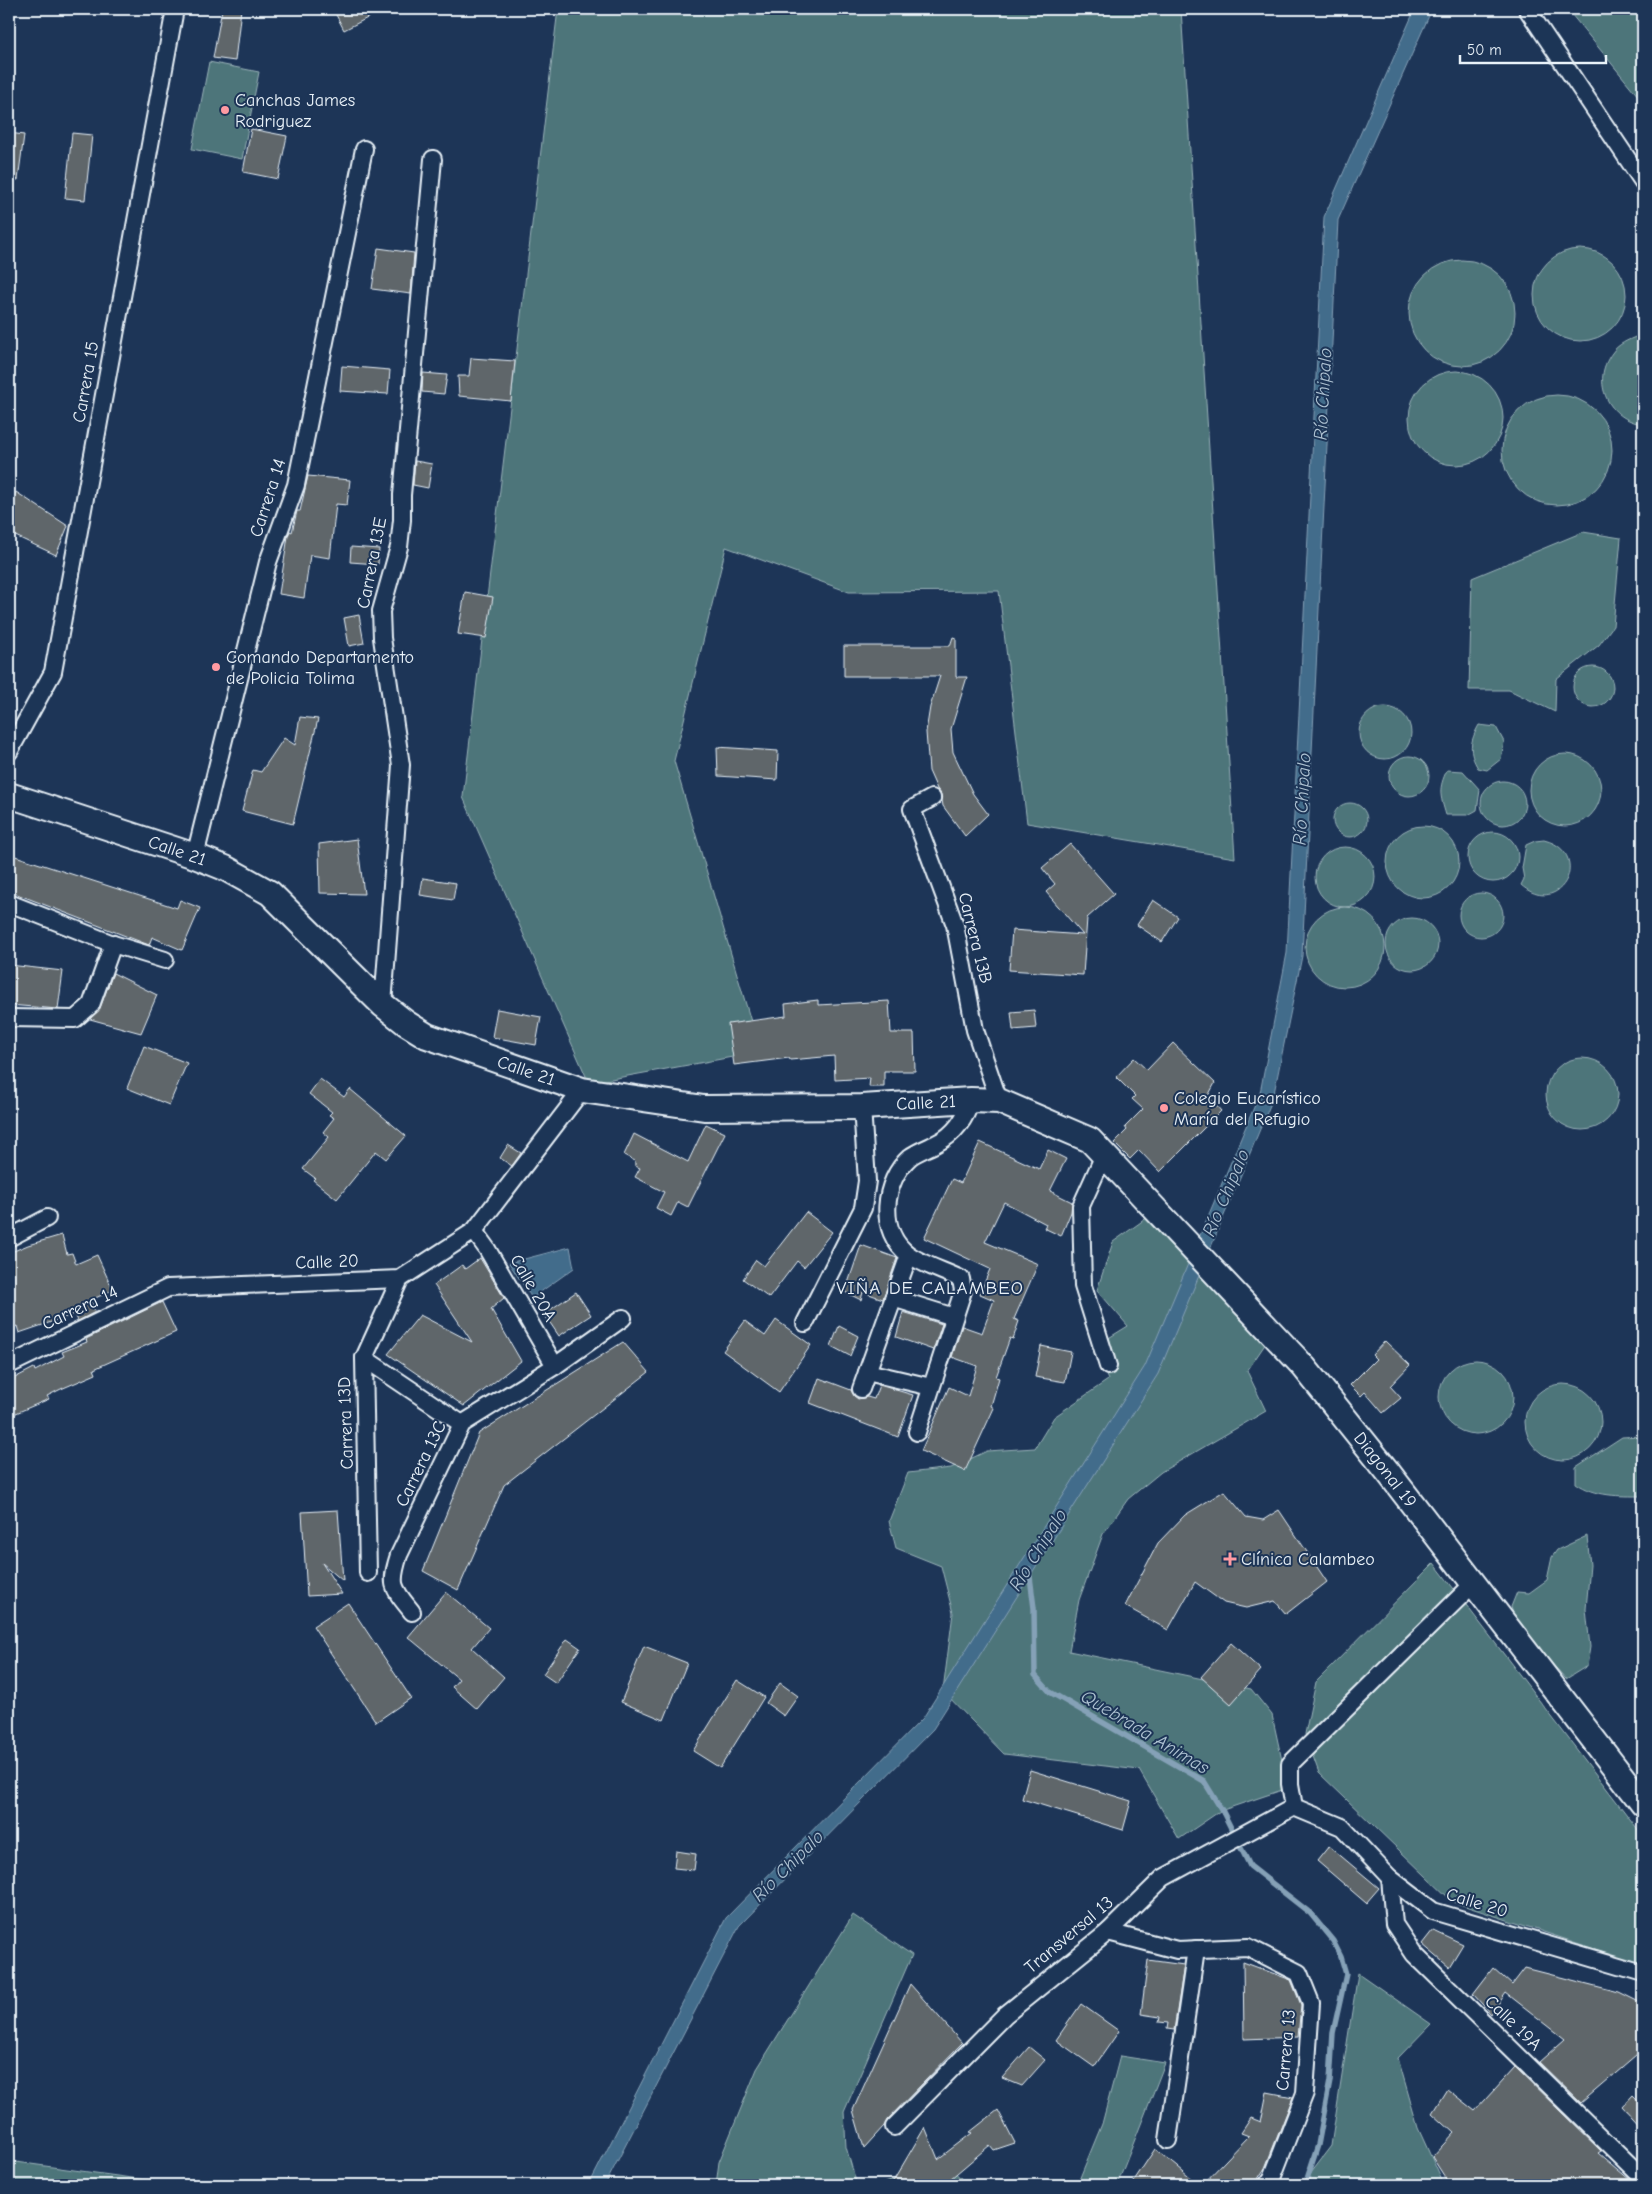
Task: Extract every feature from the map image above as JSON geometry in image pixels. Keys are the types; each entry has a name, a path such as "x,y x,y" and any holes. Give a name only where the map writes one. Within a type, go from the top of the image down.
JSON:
{"street":[{"name":"Carrera 15","path":"9,752 53,672 176,9"},
{"path":"1527,9 1643,182"},
{"name":"Carrera 14","path":"195,856 268,562 296,485 364,149"},
{"name":"Carrera 13E","path":"383,1005 401,765 382,638 381,611 399,547 402,495 434,158"},
{"name":"Calle 21","path":"9,795 195,856 225,868 270,893 383,1005 406,1024 427,1036 582,1090 704,1108 862,1107 971,1100 1000,1101 1090,1140 1104,1155"},
{"name":"Carrera 13B","path":"932,798 912,808 955,925 976,1030 1000,1101"},
{"path":"9,903 112,944 165,960"},
{"path":"9,1018 75,1019 91,1004 112,944"},
{"path":"400,1279 474,1231 582,1090"},
{"path":"917,1432 963,1291 961,1279 909,1254 897,1242 889,1226 886,1207 888,1194 902,1167 910,1157 951,1134 968,1113 971,1100"},
{"path":"805,1323 863,1208 867,1181 862,1107"},
{"path":"1104,1155 1081,1206 1082,1286 1108,1366"},
{"name":"Diagonal 19","path":"1104,1155 1290,1351 1474,1583 1643,1804"},
{"path":"9,1238 47,1218"},
{"name":"Calle 20A","path":"474,1231 487,1249 555,1366"},
{"path":"861,1389 909,1254"},
{"name":"Calle 20","path":"168,1288 400,1279"},
{"name":"Carrera 13D","path":"368,1573 364,1358 400,1279"},
{"name":"Carrera 14","path":"9,1364 168,1288"},
{"path":"893,1298 954,1317"},
{"name":"Carrera 13C","path":"412,1612 396,1591 392,1576 399,1555 462,1424 555,1366 623,1318"},
{"path":"364,1358 462,1424"},
{"path":"867,1372 932,1387"},
{"path":"1294,1807 1290,1784 1290,1764 1474,1583"},
{"name":"Calle 20","path":"1294,1807 1342,1827 1390,1878 1434,1911 1643,1973"},
{"name":"Transversal 13","path":"894,2127 1005,2015 1108,1932 1163,1878 1294,1807"},
{"name":"Calle 19A","path":"1390,1878 1394,1924 1414,1954 1643,2178"},
{"path":"1108,1932 1177,1950 1196,1949 1168,2140"},
{"name":"Carrera 13","path":"1196,1949 1248,1947 1299,1972 1311,2003 1305,2093 1272,2178 1267,2185"}],"green space":[{"path":"558,9 1181,9 1235,858 1027,823 999,591 849,592 726,547 674,761 760,1052 589,1083 463,797"},
{"path":"1567,9 1643,9 1643,102"},
{"name":"Canchas James Rodriguez","path":"209,62 259,72 242,159 192,149"},
{"path":"1571,249 1589,249 1606,256 1619,269 1626,286 1626,304 1619,321 1606,334 1589,341 1571,341 1554,334 1541,321 1534,304 1534,286 1541,269 1554,256"},
{"path":"1462,260 1482,264 1500,275 1511,293 1515,313 1511,333 1500,351 1482,362 1462,366 1442,362 1424,351 1413,333 1409,313 1413,293 1424,275 1442,264"},
{"path":"1638,336 1643,336 1643,424 1631,421 1612,407 1606,398 1603,387 1606,364 1614,350"},
{"path":"1456,371 1474,375 1489,385 1499,400 1503,418 1499,436 1489,451 1474,461 1456,465 1438,461 1423,451 1413,436 1409,418 1413,400 1423,385 1438,375"},
{"path":"1557,395 1578,399 1596,411 1608,429 1612,450 1608,471 1596,489 1578,501 1557,505 1536,501 1518,489 1506,471 1502,450 1506,429 1518,411 1536,399"},
{"path":"1583,532 1621,538 1613,626 1599,645 1556,679 1555,712 1509,690 1469,690 1472,578"},
{"path":"1593,667 1607,673 1613,687 1607,701 1593,707 1579,701 1573,687 1579,673"},
{"path":"1380,707 1390,707 1399,711 1407,719 1411,733 1407,747 1399,755 1390,759 1380,759 1371,755 1363,747 1359,738 1359,728 1363,719 1371,711"},
{"path":"1479,725 1496,727 1504,742 1501,759 1487,770 1478,768 1472,752 1472,741"},
{"path":"1565,754 1585,760 1595,770 1601,790 1595,810 1585,820 1565,826 1545,820 1535,810 1529,790 1535,770 1545,760"},
{"path":"1405,756 1413,756 1420,759 1426,765 1429,776 1426,787 1420,793 1413,796 1405,796 1398,793 1392,787 1389,780 1389,772 1392,765 1398,759"},
{"path":"1447,770 1463,771 1480,790 1477,810 1468,815 1446,815 1441,792 1442,782"},
{"path":"1499,781 1507,781 1519,787 1525,803 1519,819 1507,825 1499,825 1487,819 1481,807 1481,799 1487,787"},
{"path":"1350,803 1362,808 1367,820 1362,832 1350,837 1338,832 1333,820 1338,808"},
{"path":"1430,826 1449,836 1457,848 1459,862 1457,876 1449,888 1437,896 1416,898 1397,888 1389,876 1387,855 1397,836 1409,828"},
{"path":"1488,832 1498,832 1511,839 1518,852 1518,862 1511,875 1498,882 1488,882 1479,878 1472,871 1468,862 1468,852 1472,843 1479,836"},
{"path":"1544,840 1559,847 1567,857 1569,869 1566,880 1559,889 1548,894 1536,894 1521,885 1524,879 1522,868 1526,845"},
{"path":"1345,847 1361,852 1366,856 1370,861 1375,877 1370,893 1366,898 1361,902 1345,907 1329,902 1324,898 1320,893 1315,877 1320,861 1324,856 1329,852"},
{"path":"1485,893 1497,899 1502,906 1502,924 1497,931 1490,936 1477,937 1465,931 1460,924 1459,911 1465,899 1472,894"},
{"path":"1345,907 1367,914 1373,919 1384,939 1385,947 1378,969 1373,975 1353,986 1345,987 1323,980 1317,975 1306,955 1305,947 1312,925 1317,919 1337,908"},
{"path":"1407,918 1417,918 1431,925 1438,939 1438,949 1431,963 1417,970 1407,970 1397,966 1390,959 1386,949 1386,939 1390,929 1397,922"},
{"path":"1582,1058 1602,1064 1612,1074 1618,1094 1612,1114 1602,1124 1582,1130 1562,1124 1552,1114 1546,1094 1552,1074 1562,1064"},
{"path":"1155,1212 1266,1343 1247,1371 1266,1411 1161,1472 1128,1499 1103,1534 1079,1600 1069,1651 1251,1689 1272,1715 1288,1788 1220,1811 1179,1839 1139,1770 1004,1754 943,1691 953,1613 941,1566 896,1548 889,1521 908,1473 951,1468 987,1451 1035,1448 1054,1417 1108,1380 1094,1347 1128,1326 1097,1290 1113,1242"},
{"path":"1476,1360 1490,1363 1502,1371 1510,1383 1513,1397 1510,1411 1502,1423 1490,1431 1476,1434 1462,1431 1450,1423 1442,1411 1439,1397 1442,1383 1450,1371 1462,1363"},
{"path":"1563,1384 1578,1387 1590,1395 1598,1407 1601,1422 1598,1437 1590,1449 1578,1457 1563,1460 1548,1457 1536,1449 1528,1437 1525,1422 1528,1407 1536,1395 1548,1387"},
{"path":"1641,1436 1643,1443 1643,1496 1617,1496 1600,1493 1584,1488 1576,1483 1576,1467 1622,1437"},
{"path":"1587,1536 1590,1565 1586,1609 1590,1647 1587,1666 1566,1679 1527,1633 1517,1626 1511,1607 1517,1592 1529,1593 1547,1580 1552,1557 1557,1550"},
{"path":"1434,1563 1643,1836 1643,1965 1453,1902 1319,1773 1305,1734 1316,1682"},
{"path":"853,1915 912,1955 844,2112 846,2147 857,2185 716,2185 719,2162 757,2069"},
{"path":"1358,1973 1431,2024 1398,2058 1418,2128 1444,2185 1301,2185 1331,2146"},
{"path":"1120,2056 1165,2063 1117,2185 1077,2185 1102,2124"},
{"path":"9,2161 182,2185 9,2185"},
{"path":"945,2163 968,2185 879,2185"}],"water":[{"name":"Río Chipalo","path":"1415,9 1432,9 1338,220 1302,956 1273,1098 1158,1374 933,1729 739,1926 605,2185 589,2185 726,1918 923,1718 1145,1366 1260,1093 1287,953 1324,217"},
{"path":"570,1247 574,1268 532,1298 509,1263"}],"building":[{"path":"222,9 241,9 235,61 213,58"},
{"path":"333,9 385,9 344,30"},
{"path":"251,129 287,136 278,179 243,172"},
{"path":"9,133 24,135 18,180 9,179"},
{"path":"72,133 92,135 85,200 65,198"},
{"path":"378,248 414,253 411,294 372,289"},
{"path":"471,358 515,361 511,401 459,396 458,376 469,376"},
{"path":"342,366 390,370 388,394 340,391"},
{"path":"423,373 447,375 444,394 422,392"},
{"path":"415,461 432,464 428,488 413,485"},
{"path":"308,476 350,480 347,505 336,504 330,558 310,555 304,598 279,594 288,536 290,531 292,532 297,511 300,511"},
{"path":"16,492 68,526 56,555 9,533 9,505"},
{"path":"351,547 379,549 378,564 350,562"},
{"path":"465,592 493,597 486,638 458,634"},
{"path":"359,615 364,643 349,646 344,618"},
{"path":"953,637 956,638 956,677 967,677 951,729 953,752 973,794 988,814 965,836 943,806 941,794 929,771 926,732 930,707 940,676 844,676 844,646 950,646"},
{"path":"300,717 318,719 293,824 242,811 253,770 261,772 284,738 295,745"},
{"path":"717,747 778,751 777,780 718,776"},
{"path":"357,839 364,894 320,893 319,844"},
{"path":"1070,844 1114,894 1087,918 1083,975 1009,970 1012,930 1083,935 1046,892 1055,884 1042,868"},
{"path":"9,854 177,908 180,900 200,908 182,950 152,937 149,945 9,891"},
{"path":"423,878 456,883 453,900 420,895"},
{"path":"1153,900 1178,917 1162,942 1137,925"},
{"path":"9,965 63,971 58,1009 9,1005"},
{"path":"113,973 157,995 141,1033 90,1019 100,1008"},
{"path":"818,1000 818,1005 889,1001 891,1033 914,1033 915,1071 884,1071 884,1087 869,1087 870,1078 835,1080 834,1056 790,1060 789,1058 734,1065 728,1024 786,1016 785,1004"},
{"path":"497,1009 541,1017 536,1045 492,1037"},
{"path":"1034,1010 1036,1028 1013,1030 1011,1012"},
{"path":"1173,1043 1215,1083 1208,1096 1221,1111 1160,1172 1139,1150 1130,1159 1114,1143 1127,1130 1125,1127 1143,1109 1132,1099 1135,1096 1116,1077 1134,1058 1147,1070"},
{"path":"144,1046 187,1063 169,1105 127,1088"},
{"path":"320,1079 344,1097 350,1089 406,1136 386,1159 376,1151 337,1199 313,1180 315,1178 303,1169 329,1137 323,1132 334,1118 329,1115 332,1112 309,1094"},
{"path":"706,1124 725,1133 688,1207 678,1202 671,1216 656,1208 664,1192 635,1177 640,1168 635,1166 635,1161 624,1155 634,1134 688,1162"},
{"path":"980,1142 1039,1169 1048,1150 1066,1159 1050,1191 1072,1202 1071,1212 1061,1236 1044,1228 1046,1224 1004,1202 985,1242 1038,1264 1014,1319 1019,1321 1013,1339 1010,1338 996,1377 999,1378 991,1406 994,1408 965,1471 921,1451 949,1387 968,1396 977,1366 952,1357 962,1326 982,1333 994,1300 980,1294 990,1269 924,1238 952,1179 961,1183"},
{"path":"508,1145 521,1153 512,1166 500,1158"},
{"path":"806,1212 832,1232 804,1267 797,1261 769,1298 743,1279 756,1260 764,1266"},
{"path":"62,1235 67,1254 72,1253 76,1264 97,1255 113,1290 91,1300 95,1312 78,1321 75,1314 19,1333 17,1326 9,1329 9,1253"},
{"path":"861,1245 897,1258 883,1299 863,1292 861,1300 845,1292"},
{"path":"480,1258 504,1298 491,1309 521,1361 464,1406 388,1354 420,1315 472,1342 434,1285 462,1265 465,1269"},
{"path":"576,1292 591,1315 559,1336 544,1314"},
{"path":"162,1302 176,1332 94,1369 96,1374 47,1396 49,1399 9,1416 9,1381 34,1368 35,1371 64,1356 62,1352 87,1342 86,1339"},
{"path":"903,1312 942,1324 933,1350 896,1337"},
{"path":"776,1320 811,1345 779,1392 723,1351 745,1321 765,1336"},
{"path":"839,1326 858,1336 850,1356 831,1346"},
{"path":"1385,1341 1410,1365 1390,1386 1401,1398 1383,1413 1365,1392 1361,1396 1350,1385 1376,1359 1372,1355"},
{"path":"623,1342 649,1372 504,1485 458,1590 423,1571 479,1433"},
{"path":"1041,1346 1071,1352 1065,1382 1035,1377"},
{"path":"819,1378 851,1390 858,1399 867,1397 874,1399 879,1385 913,1395 898,1437 810,1403"},
{"name":"Clínica Calambeo","path":"1224,1491 1246,1517 1263,1520 1279,1510 1327,1582 1286,1614 1275,1601 1246,1608 1224,1603 1195,1582 1168,1630 1125,1606 1158,1543 1185,1515"},
{"path":"338,1510 343,1581 322,1563 342,1594 307,1596 302,1512"},
{"path":"446,1592 489,1628 472,1648 504,1677 477,1709 452,1687 459,1679 408,1637"},
{"path":"348,1603 411,1698 376,1722 313,1626"},
{"path":"567,1639 580,1648 556,1683 543,1674"},
{"path":"1231,1643 1261,1670 1231,1704 1201,1677"},
{"path":"644,1646 687,1663 664,1720 621,1702"},
{"path":"737,1680 764,1697 720,1768 693,1751"},
{"path":"780,1683 798,1696 784,1716 766,1703"},
{"path":"1030,1770 1131,1801 1123,1830 1022,1799"},
{"path":"1329,1846 1379,1888 1366,1903 1317,1861"},
{"path":"676,1851 696,1854 694,1870 674,1868"},
{"path":"1433,1930 1463,1944 1449,1967 1422,1944"},
{"path":"1148,1960 1184,1965 1174,2030 1167,2029 1168,2023 1159,2022 1160,2017 1141,2014"},
{"path":"1243,1962 1291,1980 1301,2005 1298,2037 1244,2039"},
{"path":"1493,1968 1512,1985 1525,1968 1619,1992 1643,2004 1643,2050 1581,2103 1539,2062 1565,2039 1506,1993 1491,2014 1473,1994"},
{"path":"910,1984 962,2043 887,2120 864,2148 853,2110"},
{"path":"1081,2004 1119,2031 1094,2067 1056,2040"},
{"path":"1029,2047 1045,2060 1022,2086 1002,2078"},
{"path":"1515,2067 1601,2151 1598,2153 1636,2185 1450,2185 1432,2157 1454,2133 1432,2113 1447,2089 1475,2111"},
{"path":"1267,2092 1293,2097 1265,2168 1254,2185 1202,2185 1249,2136 1241,2133 1251,2118 1261,2122"},
{"path":"1633,2095 1643,2105 1643,2130 1622,2107"},
{"path":"998,2110 1015,2143 994,2150 990,2145 943,2185 891,2185 925,2127 938,2159"},
{"path":"1155,2149 1199,2185 1131,2185"}],"waterway":[{"name":"Quebrada Animas","path":"1029,1569 1034,1608 1035,1675 1050,1692 1204,1781 1223,1812 1250,1866 1310,1913 1333,1941 1341,1957 1346,1974 1333,2033 1330,2081 1318,2145 1305,2185"}],"place":[{"name":"Canchas James Rodriguez","path":"225,110"},
{"name":"Comando Departamento de Policia Tolima","path":"216,667"},
{"name":"Colegio Eucarístico María del Refugio","path":"1164,1108"},
{"name":"Clínica Calambeo","path":"1230,1559"}],"district":[{"name":"VIÑA DE CALAMBEO","path":"930,1288"}]}
